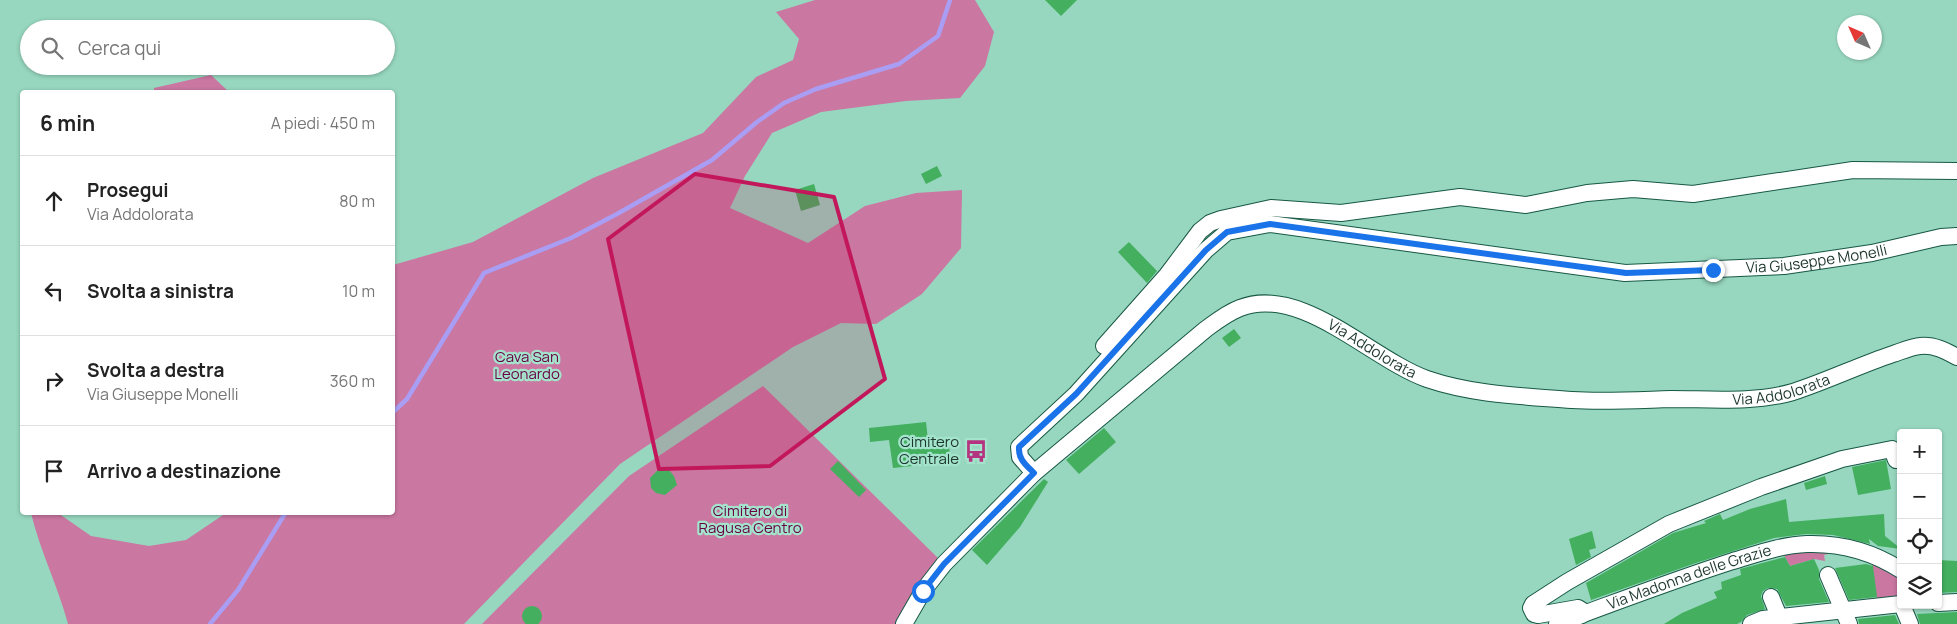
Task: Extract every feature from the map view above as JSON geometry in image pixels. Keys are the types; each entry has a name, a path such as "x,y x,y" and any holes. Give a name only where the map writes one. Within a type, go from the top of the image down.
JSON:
{"street":[{"path":"1076,394 1085,367 1167,275 1200,231 1210,223 1221,219 1272,208 1341,213 1460,198 1526,205 1587,193 1633,189 1694,194 1853,170 1957,171"},
{"name":"Via Giuseppe Monelli","path":"1034,473 1022,460 1019,454 1019,447 1076,394 1206,250 1227,232 1270,224 1626,273 1784,266 1872,254 1941,237 1957,236"},
{"name":"Via Addolorata","path":"904,624 923,591 944,564 1034,473 1206,329 1224,316 1242,307 1258,304 1291,306 1310,313 1397,365 1444,385 1473,392 1577,400 1756,398 1792,392 1866,363 1920,345 1943,349 1957,357"},
{"name":"Via Madonna delle Grazie","path":"1896,460 1892,449 1842,459 1669,524 1567,582 1533,604 1531,608 1534,614 1538,615 1578,608 1586,613 1681,578 1777,548 1807,544 1846,548 1870,553 1897,567"},
{"path":"1828,575 1846,618"},
{"path":"1771,597 1781,621"},
{"path":"1942,603 1957,602"},
{"path":"1751,624 1762,619 1781,621 1846,618 1897,606"},
{"path":"1903,609 1910,624"},
{"path":"1556,624 1586,613"}],"highlighted area":[{"path":"695,174 834,197 885,379 770,466 659,469 608,239"}],"green space":[{"name":"Cava San Leonardo","path":"815,0 975,0 994,32 985,66 960,98 906,101 821,112 772,133 745,176 730,208 808,243 865,206 916,193 962,190 961,248 922,294 876,324 841,323 793,347 620,464 464,624 68,624 32,515 61,515 91,536 149,546 186,540 223,515 395,515 395,264 473,242 593,178 703,133 756,77 793,60 799,39 776,12"},
{"path":"211,75 227,90 154,90 154,88"},
{"name":"Cimitero di Ragusa Centro","path":"763,386 938,558 917,586 898,624 482,624 629,476"},
{"path":"1801,552 1832,553 1824,555 1825,561 1814,559 1790,566 1784,555"},
{"path":"1872,563 1897,576 1897,599 1877,601"}],"building":[{"path":"1045,0 1077,0 1061,16"},
{"path":"937,166 942,176 926,184 921,174"},
{"path":"814,184 820,205 801,211 795,190"},
{"path":"1129,242 1157,271 1147,283 1118,252"},
{"path":"1234,329 1241,338 1229,347 1222,338"},
{"path":"926,422 929,449 949,447 951,462 893,468 889,440 870,442 869,428"},
{"path":"1104,428 1116,442 1079,474 1066,460"},
{"path":"1886,460 1891,489 1858,495 1852,467"},
{"path":"838,461 866,490 859,497 830,469"},
{"path":"660,468 669,470 674,476 677,485 665,495 656,493 651,488 650,478"},
{"path":"1825,476 1827,484 1806,490 1804,483"},
{"path":"1044,479 1048,482 1020,527 987,565 972,550"},
{"path":"1786,499 1789,522 1884,514 1885,536 1897,546 1897,548 1878,546 1869,539 1870,544 1833,535 1806,534 1774,538 1591,600 1586,583 1673,533 1706,523 1704,521 1720,514 1723,520 1750,509"},
{"path":"1592,531 1596,548 1589,550 1591,557 1576,565 1569,539"},
{"path":"1785,557 1790,566 1814,559 1819,570 1819,579 1829,602 1786,606 1777,589 1768,588 1763,591 1761,596 1765,609 1747,615 1737,624 1664,624 1682,613 1717,598 1714,592 1722,589 1721,582 1741,575 1740,569"},
{"path":"1942,560 1957,561 1957,592 1942,593"},
{"path":"1866,564 1873,566 1877,597 1849,600 1835,568"},
{"path":"528,607 536,607 541,612 541,620 536,625 528,625 523,620 523,612"},
{"path":"1957,612 1957,624 1920,624 1917,614"},
{"path":"1895,615 1899,624 1859,624 1858,619"}],"waterway":[{"name":"Cava San Leonardo","path":"395,410 407,399 484,273 571,238 617,214 712,160 757,122 784,103 816,89 899,64 938,36 950,0"},
{"name":"Cava San Leonardo","path":"210,624 238,590 284,515"}],"place":[{"name":"Cimitero Centrale","path":"976,451"}],"route":[{"path":"923,591 944,564 1034,473 1022,460 1019,454 1019,447 1076,394 1206,250 1227,232 1270,224 1626,273 1713,270"}]}
